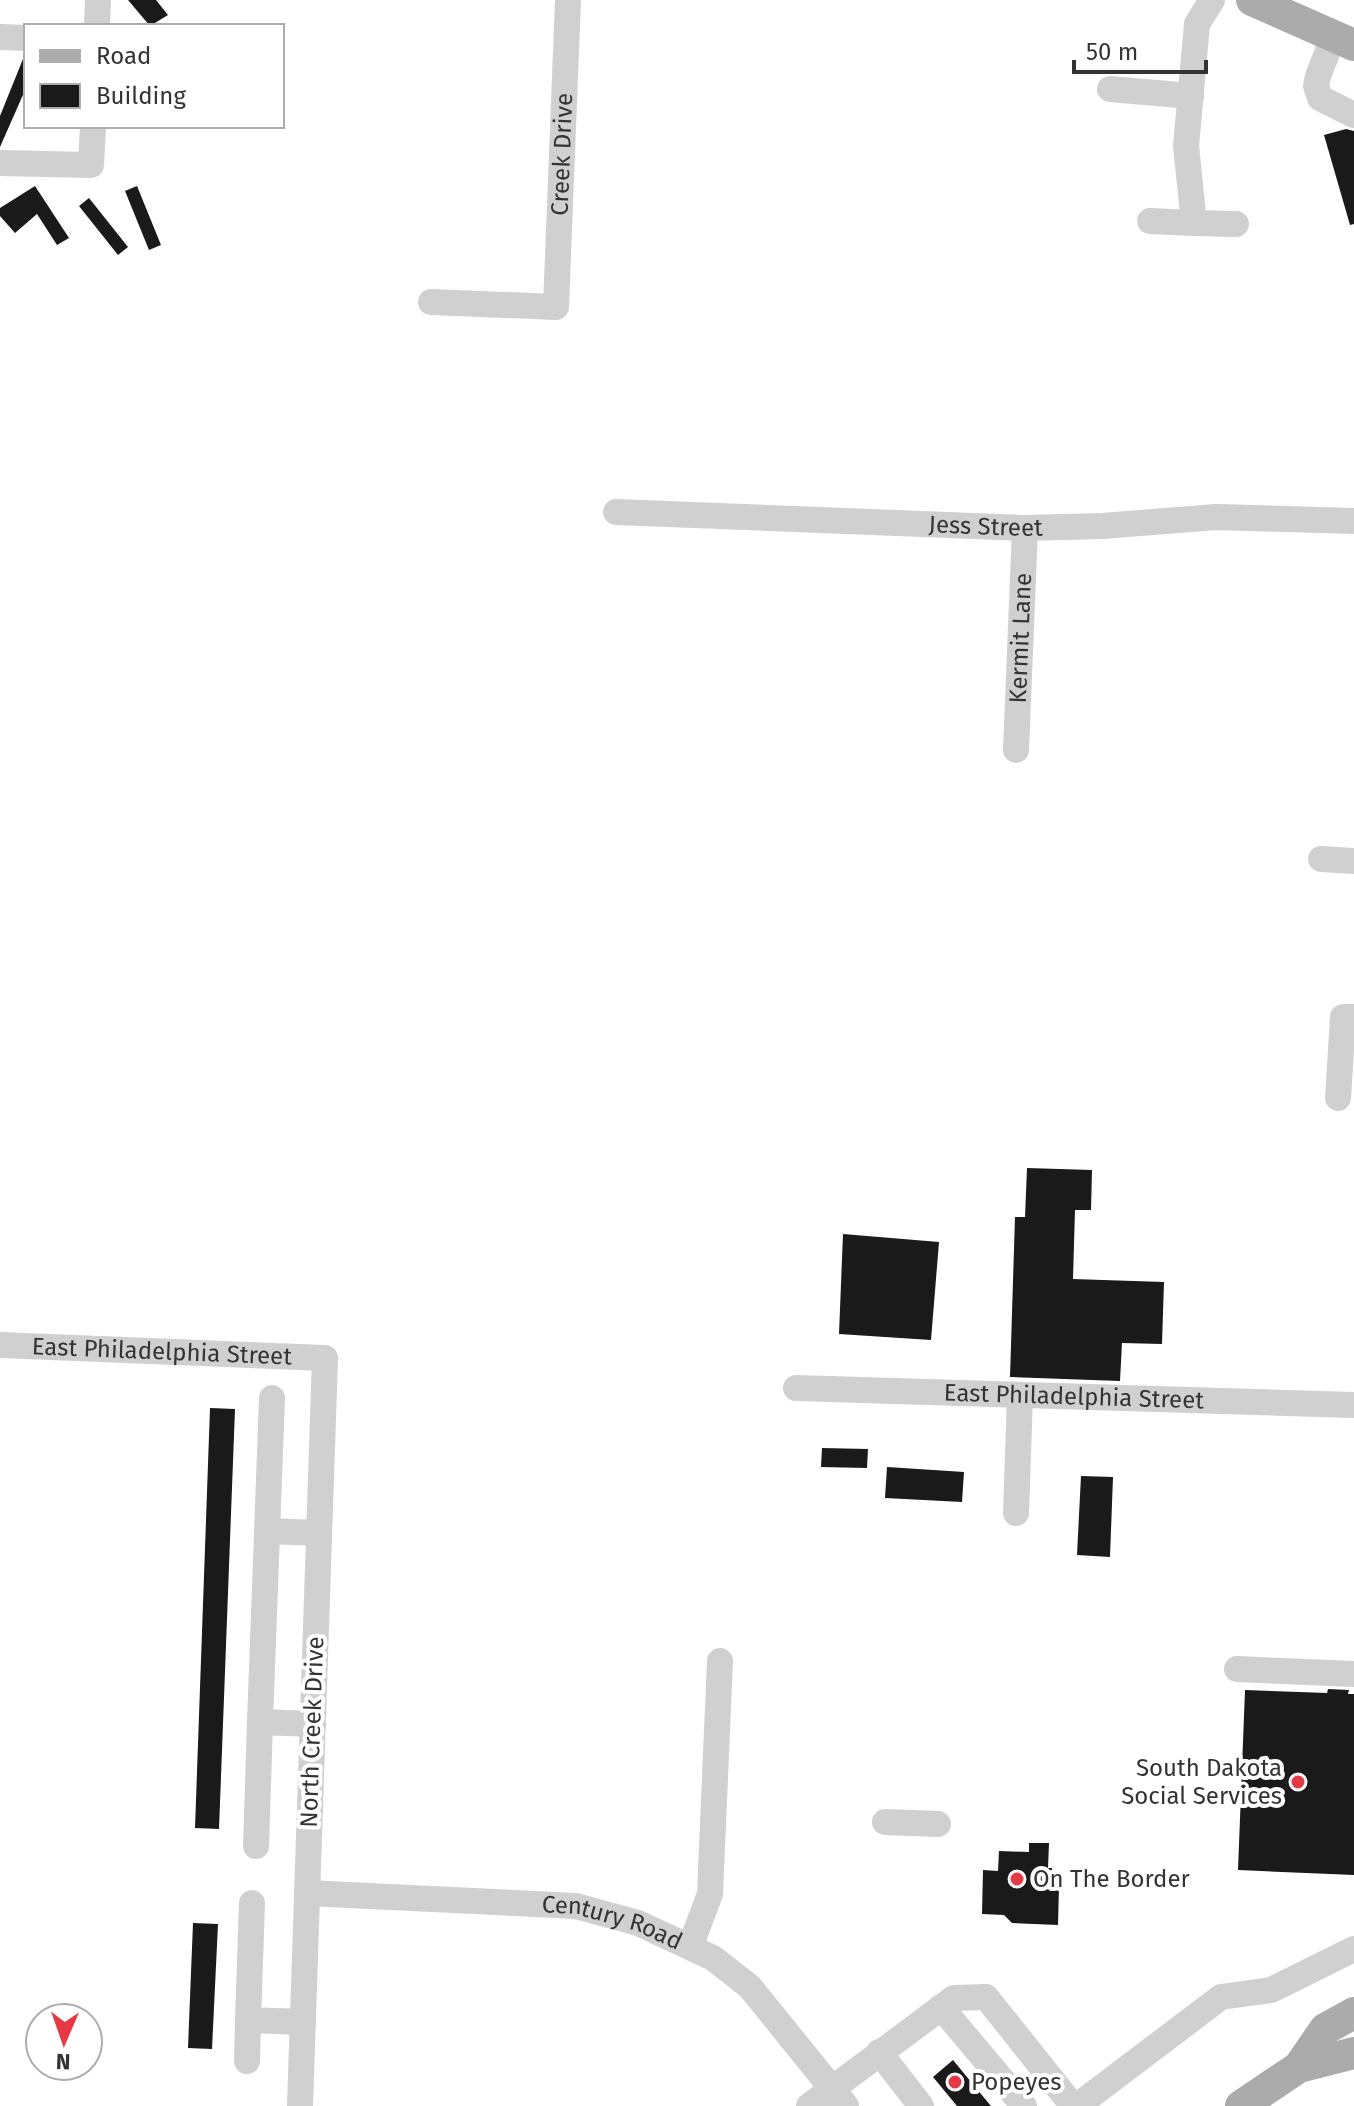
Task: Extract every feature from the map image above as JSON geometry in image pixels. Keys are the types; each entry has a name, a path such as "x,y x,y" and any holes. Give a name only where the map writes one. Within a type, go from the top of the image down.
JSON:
{"main road":[{"path":"1252,0 1344,41"},
{"path":"1299,2067 1325,2029 1354,2013"},
{"path":"1241,2106 1299,2067 1354,2053"}],"street":[{"path":"97,24 98,0"},
{"name":"Creek Drive","path":"431,302 556,307 568,0"},
{"path":"1194,223 1186,146 1197,24 1212,0"},
{"path":"0,37 24,38"},
{"path":"1344,41 1316,86 1320,98 1354,115"},
{"path":"1110,89 1191,96"},
{"path":"0,163 91,165 93,128"},
{"path":"1150,221 1236,224"},
{"name":"Jess Street","path":"616,512 1025,528 1102,526 1216,517 1354,521"},
{"name":"Kermit Lane","path":"1016,750 1025,528"},
{"path":"1321,859 1354,861"},
{"path":"1338,1098 1343,1017 1354,1017"},
{"name":"East Philadelphia Street","path":"0,1345 325,1358"},
{"name":"North Creek Drive","path":"300,2106 325,1358"},
{"name":"East Philadelphia Street","path":"796,1388 1354,1405"},
{"path":"1016,1513 1020,1395"},
{"path":"256,1846 272,1398"},
{"path":"267,1531 319,1533"},
{"path":"690,1947 710,1894 720,1661"},
{"path":"1237,1669 1354,1674"},
{"path":"260,1722 313,1724"},
{"path":"885,1822 938,1824"},
{"name":"Century Road","path":"307,1893 576,1906 638,1923 713,1958 750,1987 839,2097"},
{"path":"247,2061 252,1903"},
{"path":"809,2106 839,2097 879,2052 954,1998 986,1997 1075,2106 1221,1997 1271,1990 1354,1949"},
{"path":"941,2007 1024,2106"},
{"path":"248,2020 303,2022"},
{"path":"879,2052 921,2106"},
{"path":"1031,2106 1056,2085"}],"building":[{"path":"128,0 156,0 168,15 148,24"},
{"path":"24,56 24,93 0,147 0,116"},
{"path":"1346,129 1354,131 1354,224 1350,225 1324,135"},
{"path":"35,186 69,238 57,245 37,214 15,233 0,216 0,208"},
{"path":"137,186 161,245 149,250 125,191"},
{"path":"89,198 128,247 118,255 79,206"},
{"path":"1027,1168 1092,1170 1091,1210 1075,1210 1073,1279 1164,1282 1162,1344 1122,1343 1120,1381 1010,1377 1015,1217 1025,1217"},
{"path":"843,1234 939,1242 931,1340 839,1334"},
{"path":"210,1408 235,1409 219,1829 195,1828"},
{"path":"822,1448 868,1449 867,1468 821,1467"},
{"path":"887,1467 964,1472 962,1502 885,1498"},
{"path":"1081,1476 1113,1477 1110,1557 1077,1555"},
{"name":"South Dakota Social Services","path":"1328,1689 1349,1690 1348,1694 1354,1694 1354,1875 1238,1870 1245,1690 1327,1693"},
{"name":"On The Border","path":"1029,1843 1049,1843 1048,1868 1052,1868 1052,1886 1059,1886 1058,1925 1012,1923 1004,1915 982,1914 983,1870 998,1871 999,1851 1029,1852"},
{"path":"193,1923 218,1924 212,2049 188,2048"},
{"name":"Popeyes","path":"953,2060 991,2106 957,2106 933,2077"}],"place":[{"name":"South Dakota Social Services","path":"1298,1782"},
{"name":"On The Border","path":"1017,1879"},
{"name":"Popeyes","path":"955,2082"}]}
